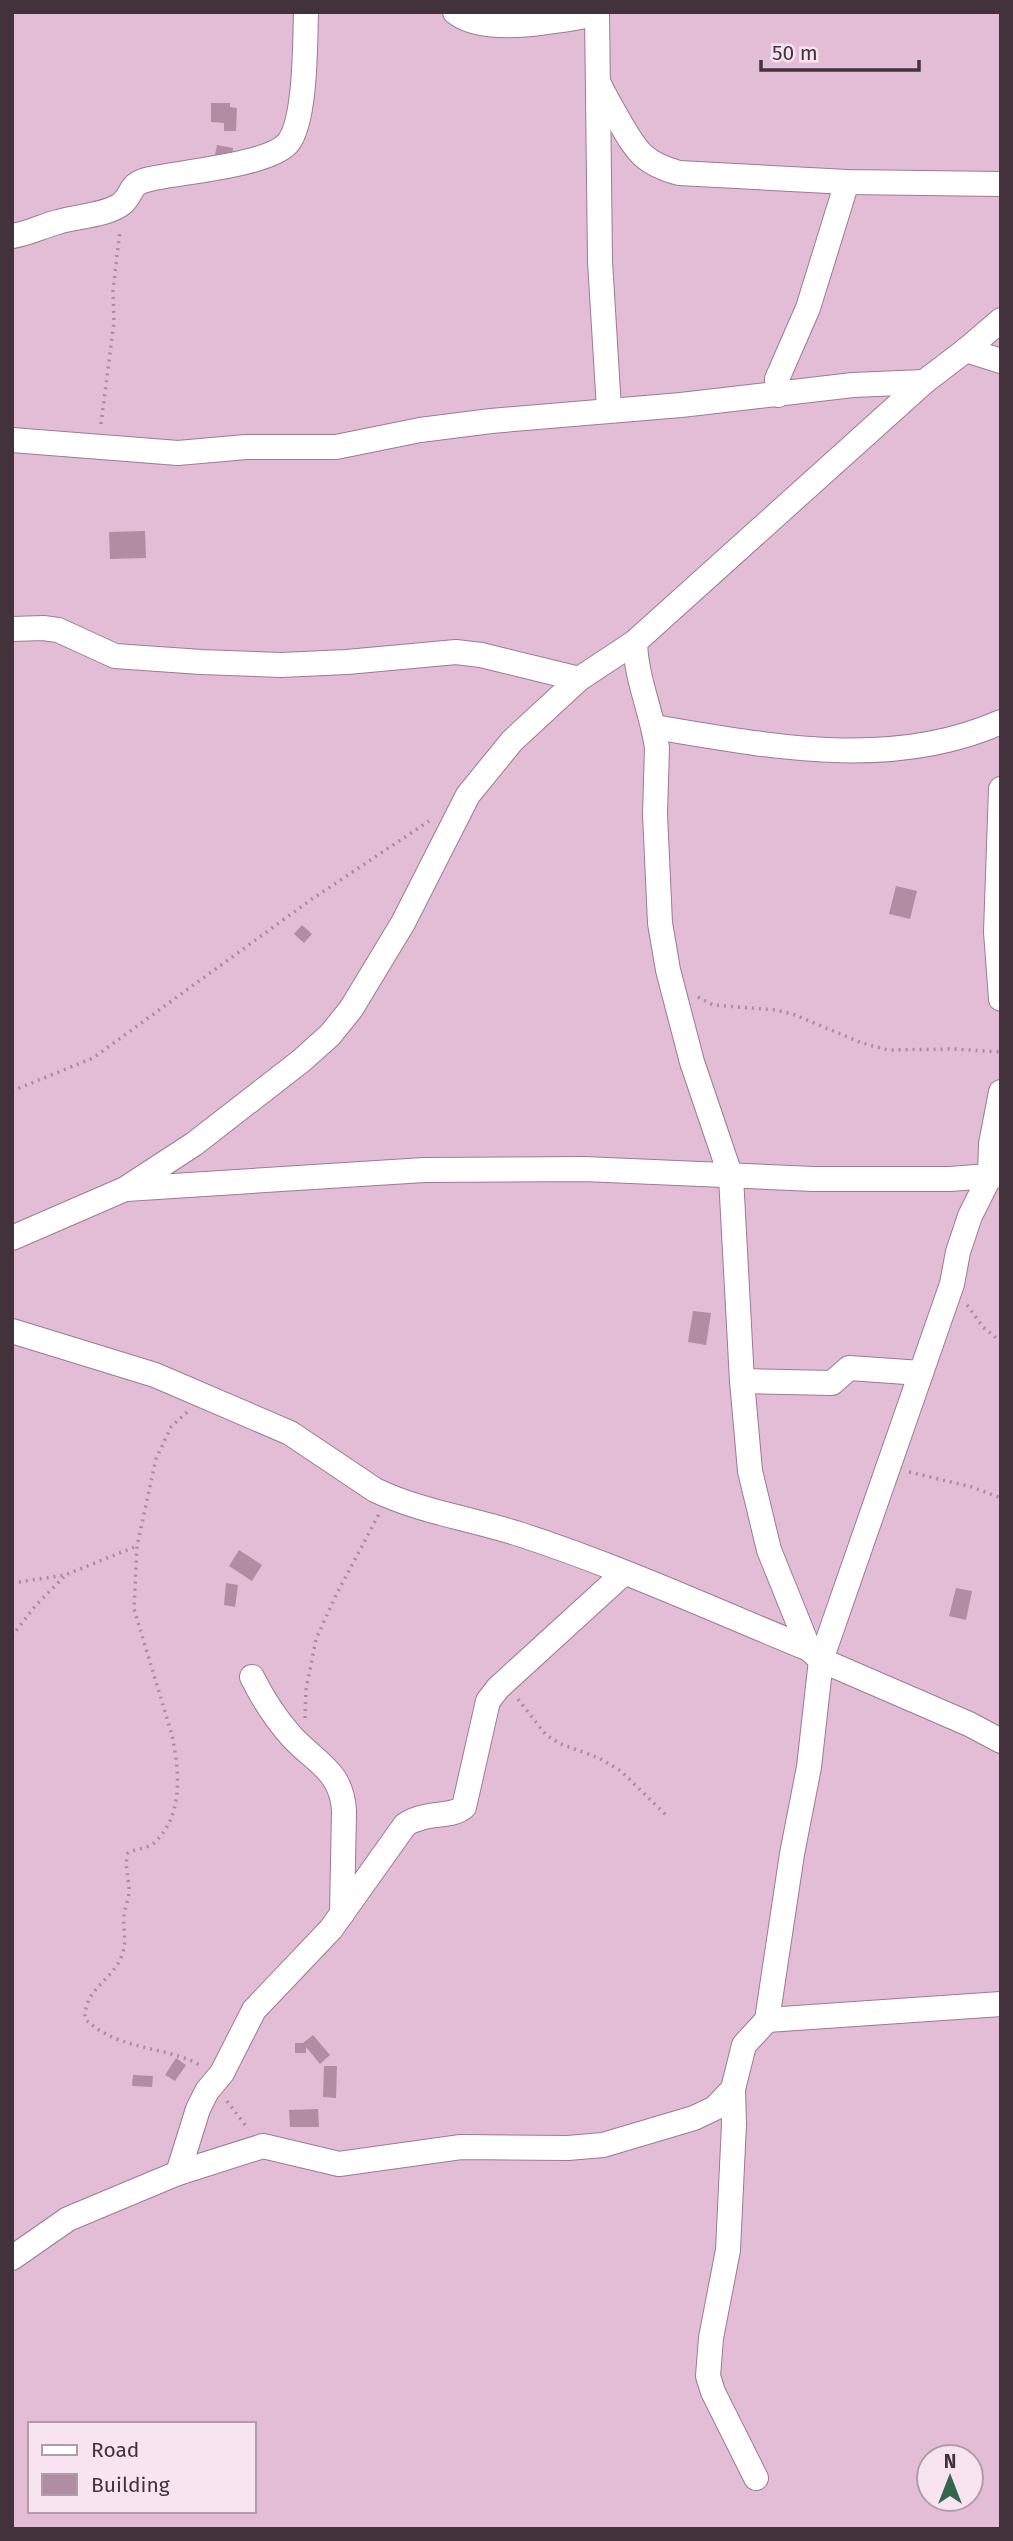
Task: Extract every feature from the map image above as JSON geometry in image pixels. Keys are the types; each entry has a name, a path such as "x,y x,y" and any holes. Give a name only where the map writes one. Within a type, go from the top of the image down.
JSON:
{"street":[{"path":"12,236 111,209 122,203 138,182 256,159 274,153 287,144 296,122 303,82 306,12"},
{"path":"455,12 461,17 481,23 509,24 554,21 597,13 600,261 609,409"},
{"path":"599,84 639,154 660,167 680,173 847,182 1001,184"},
{"path":"778,395 778,379 808,308 847,182"},
{"path":"12,1238 125,1189 194,1144 301,1061 330,1035 351,1009 403,923 468,795 512,741 579,679 635,642 924,382 1001,320"},
{"path":"966,350 1001,361"},
{"path":"12,440 190,453 246,447 336,447 420,430 609,409 778,395 853,385 924,382"},
{"path":"12,629 58,630 115,656 281,664 347,662 456,652 481,655 579,679"},
{"path":"635,642 636,664 654,727 657,772 656,877 664,946 692,1062 731,1177 742,1381 750,1471 769,1550 815,1655"},
{"path":"654,727 803,750 868,751 942,743 1001,722"},
{"path":"1001,789 996,932 1001,999"},
{"path":"756,2478 713,2392 708,2376 711,2337 728,2250 733,2089 744,2045 767,2020 792,1854 809,1768 815,1655 887,1471 952,1284 958,1252 970,1216 995,1175 991,1143 1001,1093"},
{"path":"125,1189 425,1170 584,1169 731,1177 950,1178 995,1175"},
{"path":"12,1331 155,1375 290,1433 388,1496 414,1507 522,1535 624,1573 815,1655 1001,1741"},
{"path":"742,1381 832,1383 849,1368 921,1373"},
{"path":"178,2173 198,2109 207,2091 222,2073 254,2010 320,1942 405,1825 415,1818 454,1813 464,1807 488,1701 509,1677 624,1573"},
{"path":"252,1677 267,1707 293,1738 339,1784 344,1798 342,1913"},
{"path":"767,2020 1001,2004"},
{"path":"12,2258 68,2219 178,2173 263,2146 340,2164 461,2147 568,2148 603,2145 694,2118 715,2108 733,2089"}],"path":[{"path":"96,447 114,322 114,274 122,203"},
{"path":"12,1091 93,1058 312,899 436,816"},
{"path":"695,995 713,1004 776,1010 795,1015 862,1043 888,1050 953,1049 1001,1052"},
{"path":"952,1284 983,1327 1001,1342"},
{"path":"204,1396 171,1427 156,1459 137,1546 134,1609 176,1755 177,1793 173,1816 157,1841 146,1848 128,1853 124,1864 129,1891 123,1919 126,1941 121,1959 89,1997 85,2007 85,2019 128,2045 173,2054 222,2073 221,2090 232,2111 263,2146"},
{"path":"887,1471 901,1471 972,1487 1001,1498"},
{"path":"305,1722 306,1690 316,1639 388,1496"},
{"path":"12,1583 65,1575 137,1546"},
{"path":"12,1636 36,1605 65,1575"},
{"path":"509,1677 517,1698 546,1735 561,1744 599,1758 621,1771 667,1816"}],"building":[{"path":"211,103 230,103 230,107 237,108 236,131 224,131 224,123 211,122"},
{"path":"217,145 233,148 232,157 215,155"},
{"path":"145,531 146,558 110,559 109,532"},
{"path":"896,886 917,891 910,919 889,914"},
{"path":"302,925 312,934 304,943 294,934"},
{"path":"693,1311 711,1313 706,1345 688,1342"},
{"path":"239,1550 262,1565 252,1581 229,1566"},
{"path":"226,1583 238,1585 235,1607 224,1605"},
{"path":"956,1588 972,1591 966,1620 949,1616"},
{"path":"313,2035 330,2055 320,2064 306,2047 306,2053 295,2053 295,2043 303,2043"},
{"path":"176,2058 186,2065 175,2081 165,2075"},
{"path":"324,2066 337,2066 336,2098 323,2097"},
{"path":"133,2075 153,2076 152,2087 132,2086"},
{"path":"318,2109 319,2127 290,2127 289,2110"}]}
